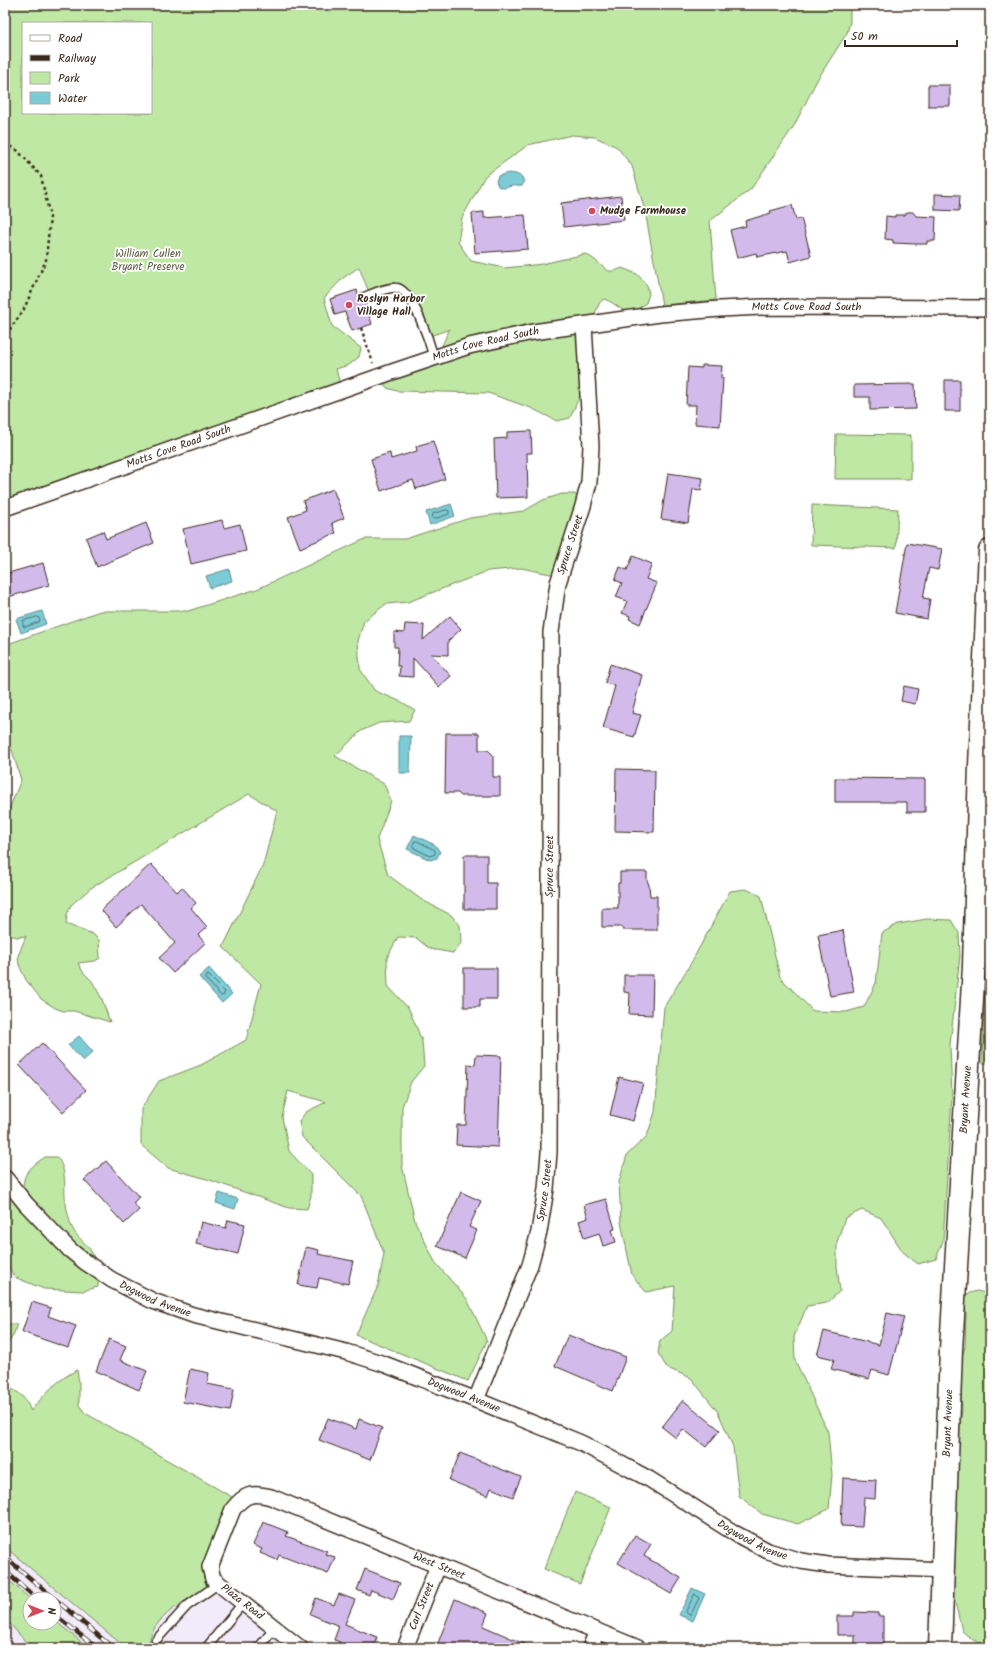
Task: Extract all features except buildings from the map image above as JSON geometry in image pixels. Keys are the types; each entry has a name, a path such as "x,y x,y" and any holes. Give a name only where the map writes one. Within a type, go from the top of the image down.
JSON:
{"main road":[{"name":"Bryant Avenue","path":"940,1648 952,1350 974,974 986,699 990,565"}],"street":[{"name":"Motts Cove Road South","path":"5,508 469,346 533,332 660,314 762,307 990,308"},
{"name":"Spruce Street","path":"476,1400 530,1265 539,1232 546,1189 549,1153 551,632 558,583 583,506 589,482 591,446 584,325"},
{"name":"Dogwood Avenue","path":"5,1178 26,1204 70,1250 84,1262 112,1280 153,1301 193,1315 346,1352 384,1364 476,1400 580,1443 619,1463 649,1479 736,1534 768,1551 801,1561 828,1565 944,1570"},
{"name":"West Street","path":"239,1501 247,1496 258,1494 270,1497 638,1648"},
{"name":"Plaza Road","path":"239,1501 233,1510 210,1567 213,1579 300,1648"},
{"name":"Carl Street","path":"405,1648 438,1566"},
{"path":"590,1648 597,1631"}],"lane":[{"path":"364,297 392,288 401,290 408,297 416,312 434,358"},
{"path":"156,1640 187,1606 218,1584"},
{"path":"206,1648 243,1603"},
{"path":"258,1648 275,1628"}],"path":[{"path":"5,144 17,150 41,176 50,217 46,260 23,311 5,336"},
{"path":"362,328 377,377"}],"shaded area":[{"path":"5,1547 58,1591 22,1592 5,1577"},
{"path":"213,1579 300,1648 89,1648 62,1626 62,1594 113,1637"},
{"path":"5,1618 31,1648 5,1648"}],"green space":[{"name":"William Cullen Bryant Preserve","path":"5,5 850,5 850,22 847,33 817,80 794,126 751,189 710,221 716,300 662,305 645,211 632,166 617,147 595,137 572,135 528,145 485,176 462,218 458,242 471,261 505,268 542,264 585,254 610,271 622,268 637,274 647,285 649,294 646,303 632,313 624,311 604,299 600,302 587,331 581,393 570,418 557,421 531,408 488,393 397,391 387,388 384,384 386,378 432,359 440,350 450,329 427,337 401,290 370,295 359,267 343,278 324,298 332,326 361,348 359,357 349,365 336,369 339,380 336,388 5,508"},
{"path":"836,434 911,435 911,479 835,479"},
{"path":"562,494 575,494 583,506 560,576 521,568 488,571 408,602 386,604 364,621 358,641 360,669 375,691 402,702 415,710 409,721 379,723 361,731 335,756 384,784 391,801 377,839 388,875 422,900 451,915 460,925 461,943 453,953 430,949 416,938 398,937 387,958 388,986 409,1009 422,1041 424,1066 411,1082 402,1107 402,1165 415,1221 435,1262 467,1299 487,1341 468,1381 356,1335 378,1286 384,1253 361,1196 302,1137 299,1121 306,1112 326,1102 288,1091 282,1117 289,1151 311,1175 311,1196 307,1209 289,1208 207,1179 168,1168 141,1145 141,1109 159,1081 201,1065 246,1040 261,984 223,947 263,865 277,811 249,794 91,888 71,905 67,914 66,924 93,934 99,940 100,958 95,961 78,963 83,972 92,981 102,999 110,1022 74,1011 63,1011 55,1008 41,999 26,980 19,965 18,956 26,936 17,937 5,934 5,819 21,780 12,750 5,749 5,645 100,611 188,611 257,589 365,539 405,539 470,518 524,511 543,500"},
{"path":"812,505 898,509 896,548 811,545"},
{"path":"990,814 990,1063 982,1063"},
{"path":"746,889 761,896 780,977 813,1011 846,1012 864,1007 876,983 882,933 898,924 927,919 951,920 959,933 960,956 950,1045 952,1097 943,1241 936,1259 918,1264 903,1252 881,1218 862,1210 845,1218 837,1242 837,1266 840,1291 827,1303 807,1306 794,1337 795,1360 828,1432 832,1475 829,1509 798,1524 762,1514 739,1496 733,1447 718,1412 691,1378 667,1368 658,1353 660,1341 672,1331 675,1286 646,1292 632,1275 621,1222 619,1182 627,1155 647,1136 655,1112 664,1007 691,963 730,891"},
{"path":"45,1157 57,1157 63,1168 65,1198 70,1223 75,1233 89,1248 93,1255 97,1269 98,1287 83,1291 44,1289 14,1277 5,1259 5,1187 16,1204 29,1215 23,1188 25,1176 29,1170"},
{"path":"977,1291 990,1294 990,1647 973,1640 962,1631 953,1594 952,1476 962,1410 959,1365 965,1347 966,1312 963,1295"},
{"path":"5,1324 17,1324 13,1336 6,1346 5,1357"},
{"path":"77,1370 79,1383 79,1405 85,1413 239,1501 210,1567 214,1583 183,1602 163,1618 155,1627 150,1637 149,1648 126,1648 62,1595 62,1591 58,1591 5,1547 5,1388 14,1390 21,1395 27,1402 31,1411 51,1388"},
{"path":"575,1492 611,1507 580,1584 544,1569"},
{"path":"5,1577 22,1592 22,1631 62,1631 62,1626 89,1648 31,1648 5,1618"}],"water":[{"path":"508,173 516,174 522,177 524,182 522,186 504,188 498,186 496,181 498,176"},
{"path":"451,504 455,516 430,525 426,512"},
{"path":"229,569 232,581 210,588 206,576"},
{"path":"42,611 46,624 21,633 16,619"},
{"path":"399,736 411,736 410,773 399,773"},
{"path":"414,835 435,845 440,852 437,858 430,860 407,849"},
{"path":"209,968 232,994 222,1003 199,977"},
{"path":"79,1036 93,1052 83,1061 68,1045"},
{"path":"219,1193 238,1199 235,1209 216,1203"},
{"path":"692,1588 705,1594 693,1621 679,1615"}],"railway":[{"path":"5,1557 113,1648"},
{"path":"5,1571 28,1591"},
{"path":"62,1620 97,1648"}],"place":[{"name":"Mudge Farmhouse","path":"592,211"},
{"name":"Roslyn Harbor Village Hall","path":"349,305"}]}
